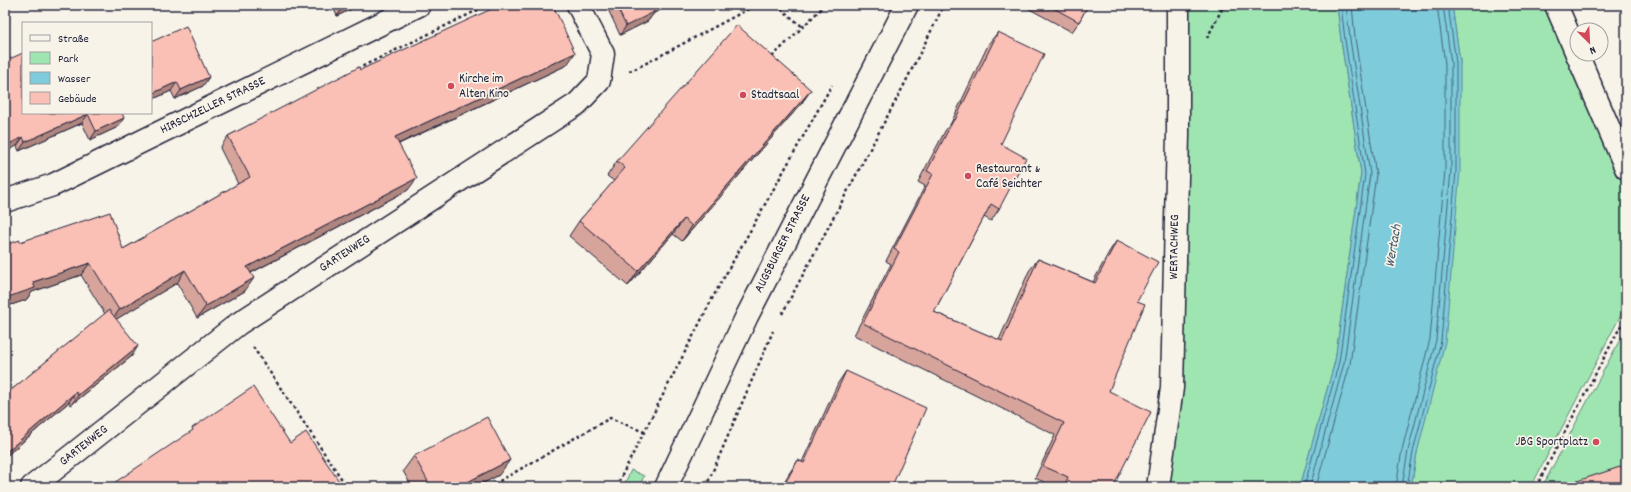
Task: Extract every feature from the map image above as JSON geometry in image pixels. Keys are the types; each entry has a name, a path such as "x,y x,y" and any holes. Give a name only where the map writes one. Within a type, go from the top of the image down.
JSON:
{"street":[{"name":"HIRSCHZELLER STRASSE","path":"5,201 53,185 419,5"},
{"path":"578,5 603,54 599,81"},
{"name":"AUGSBURGER STRASSE","path":"666,487 747,316 907,5"},
{"name":"WERTACHWEG","path":"1158,487 1172,388 1178,135 1178,5"},
{"path":"1556,5 1569,35"},
{"path":"1580,62 1626,168"},
{"name":"GARTENWEG","path":"32,487 238,324 577,104 599,81"}],"path":[{"path":"599,81 637,68 756,5"},
{"path":"776,5 803,27"},
{"path":"772,57 825,5"},
{"path":"782,314 903,87 944,5"},
{"path":"616,487 713,297 833,83"},
{"path":"1536,487 1626,316"},
{"path":"238,324 347,487"},
{"path":"706,487 774,328"},
{"path":"489,487 610,418 644,432"}],"green space":[{"path":"1187,5 1337,5 1361,173 1335,361 1300,487 1167,487"},
{"path":"1452,5 1551,5 1569,46 1569,62 1576,62 1626,177 1626,305 1531,487 1411,487 1417,453 1460,62"},
{"name":"JBG Sportplatz","path":"1626,328 1626,487 1542,487"},
{"path":"631,470 644,476 639,487 623,487"}],"water":[{"name":"Wertach","path":"1337,5 1452,5 1460,62 1460,171 1445,342 1417,453 1411,487 1300,487 1335,361 1361,173"}],"building":[{"path":"500,5 553,5 575,53 395,137 417,178 247,267 254,278 206,306 185,270 119,310 90,263 33,282 35,288 5,298 5,245 20,240 20,242 110,212 123,249 250,177 228,136 359,67 360,70"},
{"path":"616,5 659,5 652,8 654,12 626,26"},
{"path":"1048,5 1088,5 1079,22"},
{"path":"737,25 811,90 692,226 684,219 638,271 579,221 625,168 617,161"},
{"path":"186,26 209,77 181,90 177,82 152,94 152,42"},
{"path":"998,32 1044,54 1001,144 1026,158 999,209 991,204 934,312 1002,341 1038,259 1095,283 1117,240 1158,262 1137,301 1145,304 1109,391 1151,412 1113,487 1064,487 1068,477 1043,466 1064,423 863,323 899,252 894,249 933,174 927,171 954,119 955,120"},
{"path":"22,53 22,114 88,114 25,142 23,137 5,146 5,61"},
{"path":"88,114 122,114 124,118 96,131"},
{"path":"109,310 138,346 78,395 76,392 5,453 5,395"},
{"path":"846,371 926,408 892,486 894,487 783,487 798,460 804,463"},
{"path":"253,387 290,443 306,432 343,487 108,487 193,430 192,428"},
{"path":"487,417 510,460 458,487 431,487 414,456"},
{"path":"1626,465 1626,487 1559,487"}],"place":[{"name":"Kirche im Alten Kino","path":"451,86"},
{"name":"Stadtsaal","path":"743,95"},
{"name":"Restaurant & Café Seichter","path":"968,176"},
{"name":"JBG Sportplatz","path":"1596,442"}]}
